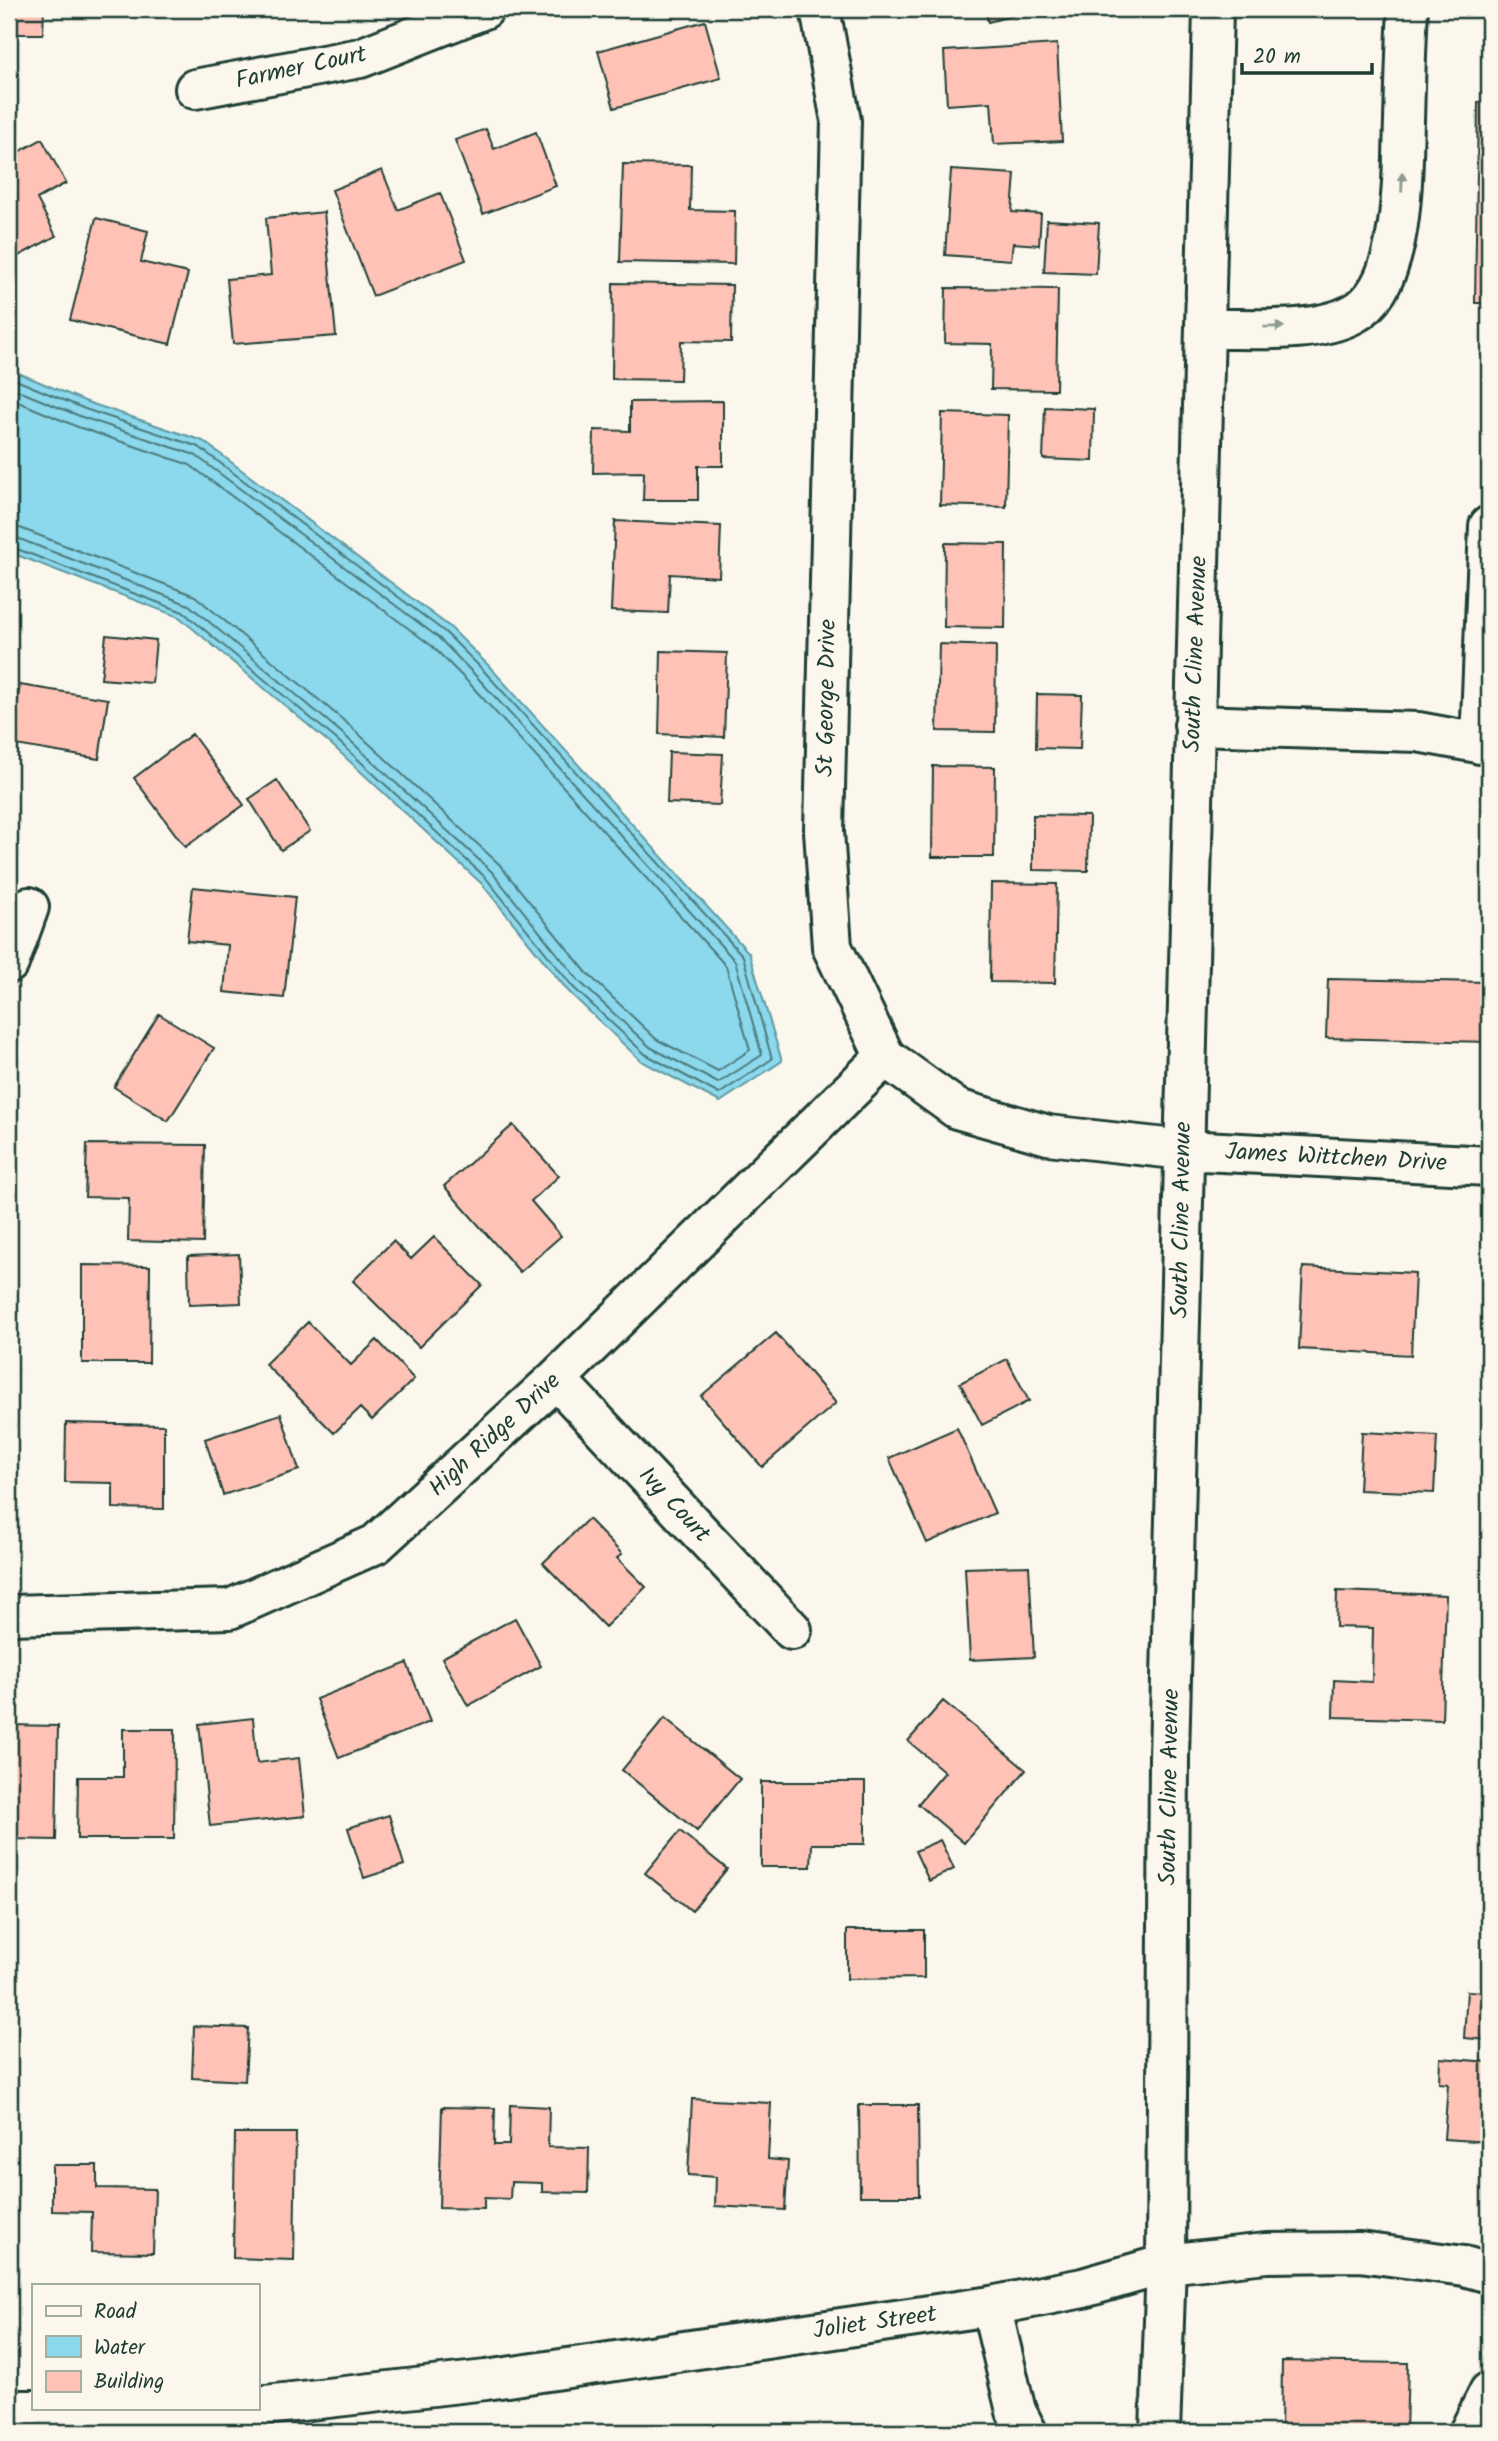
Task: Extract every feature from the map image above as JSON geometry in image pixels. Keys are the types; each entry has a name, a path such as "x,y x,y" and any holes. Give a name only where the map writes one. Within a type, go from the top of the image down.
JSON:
{"street":[{"name":"Farmer Court","path":"195,89 360,58 484,9"},
{"name":"St George Drive","path":"820,9 841,121 825,844 832,947 885,1058 957,1109 1048,1135 1184,1150"},
{"name":"South Cline Avenue","path":"1160,2432 1167,2264 1169,1757 1213,9"},
{"path":"1205,329 1314,327 1354,314 1377,291 1391,261 1401,211 1408,9"},
{"path":"1194,725 1418,732 1485,745 1489,526"},
{"path":"9,963 29,907"},
{"name":"High Ridge Drive","path":"9,1615 230,1609 376,1544 556,1379 885,1058"},
{"name":"James Wittchen Drive","path":"1184,1150 1489,1166"},
{"name":"Ivy Court","path":"556,1379 792,1630"},
{"name":"Joliet Street","path":"259,2406 486,2380 991,2306 1083,2288 1167,2264 1266,2253 1360,2252 1464,2266 1489,2273"},
{"path":"991,2306 1016,2411 1027,2432"},
{"path":"1469,2432 1489,2392"},
{"path":"9,2410 32,2410"}],"water":[{"path":"9,369 87,402 203,441 450,627 488,665 749,953 782,1061 720,1102 641,1061 568,991 482,884 332,745 179,617 9,552"}],"building":[{"path":"9,9 44,9 43,34 9,34"},
{"path":"985,9 1038,9 988,22"},
{"path":"705,21 721,78 614,108 598,51"},
{"path":"1486,27 1489,27 1489,303 1475,303 1478,102 1484,103"},
{"path":"1057,44 1062,141 994,144 991,102 947,105 944,51"},
{"path":"486,129 494,149 536,132 556,186 483,214 455,140"},
{"path":"42,139 66,183 37,199 56,236 9,261 9,157"},
{"path":"623,164 691,165 690,210 735,211 734,264 620,262"},
{"path":"382,170 398,210 440,193 466,260 373,296 332,190"},
{"path":"951,170 1015,174 1012,212 1041,214 1039,245 1013,243 1011,260 945,255"},
{"path":"324,212 336,336 233,344 227,279 271,275 266,218"},
{"path":"96,218 148,231 141,262 188,273 170,344 70,320"},
{"path":"1047,220 1099,223 1096,274 1044,272"},
{"path":"613,283 732,285 731,342 681,341 680,380 612,379"},
{"path":"946,288 1058,289 1056,390 991,389 992,344 945,343"},
{"path":"723,401 723,466 698,466 698,500 643,500 644,472 593,473 594,430 630,431 630,402"},
{"path":"1045,407 1094,409 1093,461 1043,459"},
{"path":"942,413 1008,415 1006,507 940,505"},
{"path":"615,521 721,526 719,577 670,574 668,613 611,611"},
{"path":"945,543 1006,544 1005,628 944,627"},
{"path":"106,635 156,640 152,683 101,679"},
{"path":"939,644 996,646 995,732 937,731"},
{"path":"661,651 727,653 724,737 659,734"},
{"path":"20,685 108,699 99,759 10,744"},
{"path":"1037,694 1082,695 1080,749 1036,748"},
{"path":"192,734 244,805 185,847 134,778"},
{"path":"669,752 723,754 720,805 667,803"},
{"path":"933,766 995,767 994,857 932,857"},
{"path":"277,780 310,831 281,850 249,799"},
{"path":"1033,815 1089,816 1088,871 1033,870"},
{"path":"991,883 1057,884 1055,983 990,982"},
{"path":"193,887 295,897 284,998 224,992 228,945 187,941"},
{"path":"1328,979 1489,982 1489,1042 1326,1038"},
{"path":"159,1014 214,1048 168,1121 114,1087"},
{"path":"513,1125 559,1176 531,1201 561,1236 520,1272 444,1186"},
{"path":"87,1144 205,1145 203,1243 128,1241 129,1198 85,1197"},
{"path":"434,1237 482,1285 419,1347 353,1281 393,1241 411,1259"},
{"path":"239,1254 241,1303 189,1305 188,1256"},
{"path":"82,1265 150,1266 149,1363 82,1363"},
{"path":"1303,1267 1415,1273 1411,1355 1299,1349"},
{"path":"1489,1279 1489,1340 1486,1340"},
{"path":"308,1322 351,1365 377,1340 414,1379 372,1420 360,1408 334,1433 265,1364"},
{"path":"776,1333 836,1403 762,1467 701,1396"},
{"path":"1007,1359 1029,1401 982,1425 960,1383"},
{"path":"281,1414 299,1470 223,1495 205,1439"},
{"path":"66,1423 164,1425 164,1509 113,1508 113,1483 65,1482"},
{"path":"957,1428 995,1513 927,1543 889,1458"},
{"path":"1362,1432 1437,1436 1434,1493 1359,1490"},
{"path":"588,1519 622,1554 617,1558 646,1587 605,1627 543,1563"},
{"path":"1029,1566 1034,1657 970,1660 965,1568"},
{"path":"1337,1591 1446,1595 1442,1720 1333,1717 1334,1680 1372,1682 1373,1628 1336,1627"},
{"path":"515,1618 541,1666 468,1706 442,1658"},
{"path":"407,1663 430,1722 339,1758 316,1699"},
{"path":"943,1701 1026,1770 964,1843 918,1804 945,1772 908,1741"},
{"path":"253,1718 257,1763 299,1758 305,1816 210,1826 199,1724"},
{"path":"665,1718 740,1779 697,1831 622,1770"},
{"path":"9,1725 58,1726 56,1840 9,1839"},
{"path":"123,1729 175,1729 174,1839 77,1839 78,1777 123,1777"},
{"path":"761,1782 865,1782 865,1844 812,1844 811,1867 761,1867"},
{"path":"389,1815 404,1865 364,1878 348,1828"},
{"path":"680,1831 727,1869 692,1911 645,1873"},
{"path":"940,1840 954,1869 929,1881 915,1851"},
{"path":"847,1930 924,1930 924,1978 847,1979"},
{"path":"1467,1991 1489,1992 1489,2040 1464,2038"},
{"path":"194,2026 248,2028 245,2081 192,2078"},
{"path":"1440,2058 1489,2062 1489,2142 1444,2139 1448,2084 1439,2083"},
{"path":"692,2099 771,2103 768,2159 788,2161 785,2210 715,2206 716,2177 688,2175"},
{"path":"510,2105 549,2107 548,2147 589,2148 588,2193 542,2192 542,2183 511,2182 510,2199 484,2198 484,2209 439,2208 442,2107 495,2108 494,2145 509,2145"},
{"path":"859,2105 918,2105 919,2196 860,2196"},
{"path":"235,2133 296,2133 294,2260 233,2258"},
{"path":"52,2165 97,2165 97,2188 155,2189 153,2253 91,2252 92,2212 52,2211"},
{"path":"1282,2361 1408,2363 1406,2432 1281,2432"},
{"path":"961,2431 961,2432 875,2432"}]}
